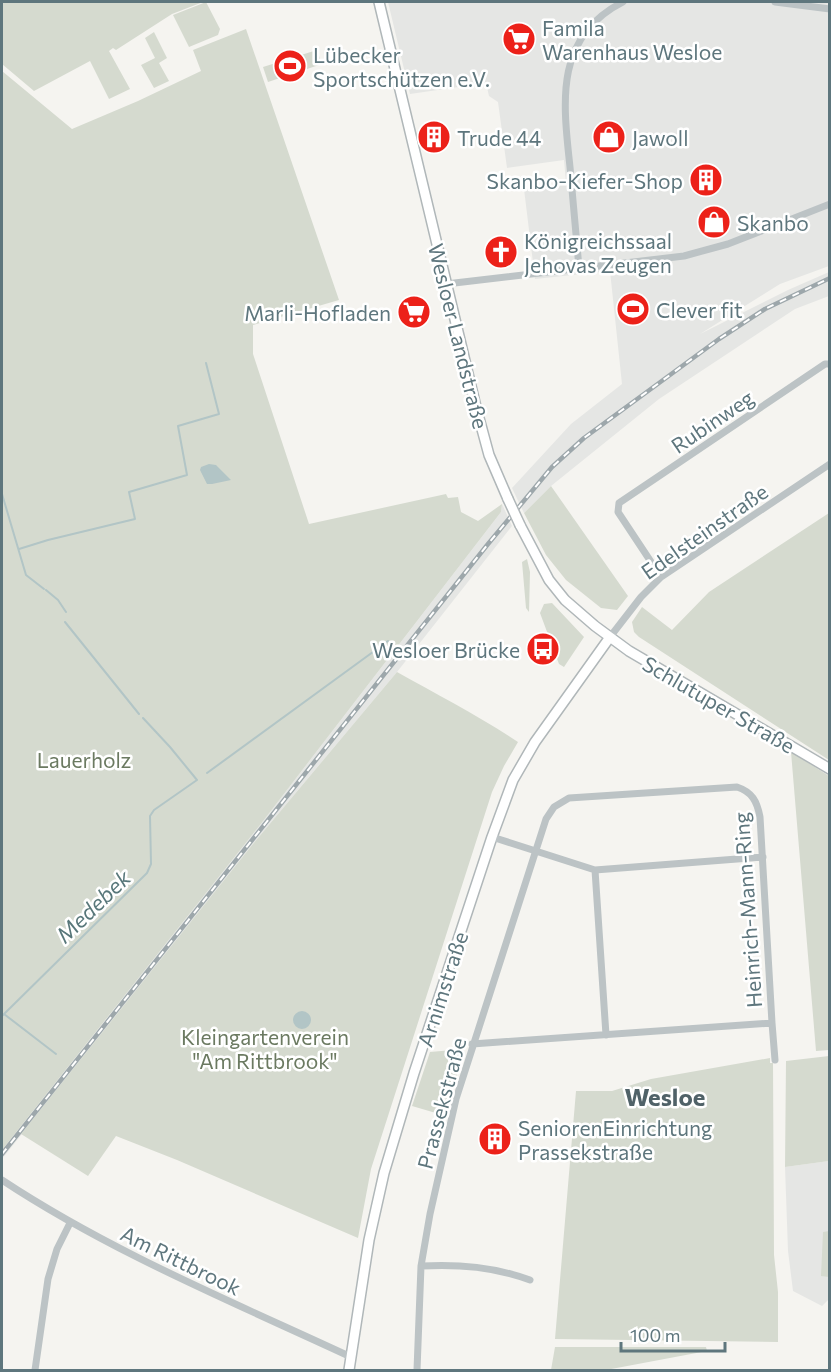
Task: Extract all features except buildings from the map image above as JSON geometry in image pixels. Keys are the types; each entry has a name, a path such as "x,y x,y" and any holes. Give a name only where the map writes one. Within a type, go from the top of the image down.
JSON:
{"main road":[{"name":"Wesloer Landstraße","path":"379,2 489,455 520,525 549,580 566,600 610,637"},
{"name":"Schlutuper Straße","path":"610,637 629,651 830,769"},
{"name":"Arnimstraße","path":"349,1371 369,1240 384,1173 403,1107 492,837 513,780 535,741 610,637"}],"street":[{"path":"579,268 565,118 566,74 576,48 593,24 623,2"},
{"path":"775,2 830,9"},
{"path":"446,284 668,258 712,249 830,204"},
{"name":"Rubinweg","path":"661,577 618,512 619,503 829,364"},
{"name":"Edelsteinstraße","path":"610,637 640,597 661,577 830,464"},
{"name":"Heinrich-Mann-Ring","path":"535,852 550,813 554,807 569,798 737,787 746,790 755,799 758,807 775,1060"},
{"path":"492,837 595,870 762,857"},
{"name":"Prassekstraße","path":"417,1371 421,1266 430,1214 456,1099 535,852"},
{"path":"595,870 606,1035"},
{"name":"Heinrich-Mann-Ring","path":"472,1044 772,1023"},
{"name":"Am Rittbrook","path":"2,1180 70,1223 223,1300 351,1357"},
{"path":"38,1370 48,1279 57,1249 70,1223"},
{"path":"421,1266 482,1267 509,1272 530,1280"}],"shaded area":[{"path":"388,2 829,2 829,266 780,284 700,334 829,272 829,296 795,309 659,399 551,486 524,513 512,488 571,424 622,384 610,271 535,279 524,189 566,183 564,160 507,168 498,102 489,96 486,83 410,94"},
{"path":"209,464 216,465 231,480 207,484 200,470 201,467"},
{"path":"502,504 512,526 397,672 253,844 2,1159 2,1150 260,825 501,512"},
{"path":"302,1011 308,1014 311,1020 308,1026 302,1029 296,1026 293,1020 296,1014"},
{"path":"829,1161 829,1299 822,1306 793,1291 788,1251 785,1167"}],"green space":[{"path":"2,2 203,2 172,14 116,50 113,48 109,51 130,89 109,99 90,61 34,91 2,64"},
{"path":"206,2 220,29 218,35 189,47 173,15"},
{"name":"Lauerholz","path":"246,29 339,300 253,325 253,354 309,524 446,494 448,498 458,497 461,512 478,521 502,504 501,512 260,825 2,1150 2,71 72,129 201,71 193,50"},
{"path":"154,32 167,58 159,63 169,81 154,88 141,65 155,58 145,38"},
{"name":"Lübecker Sportschützen e.V.","path":"317,50 322,64 268,82 263,67"},
{"path":"551,486 628,596 617,610 601,608 566,580 546,555 524,513"},
{"path":"829,513 829,760 639,637 634,632 632,622 642,607 672,630 709,592"},
{"path":"527,559 530,572 529,612 526,608 522,562"},
{"path":"552,603 584,637 564,667 559,664 540,613 544,604"},
{"name":"Kleingartenverein \"Am Rittbrook\"","path":"397,672 518,742 492,792 371,1169 358,1238 116,1136 88,1176 21,1134 253,844"},
{"path":"791,752 829,776 829,1050 816,1051"},
{"path":"464,1049 446,1116 412,1106 430,1052"},
{"path":"829,1056 829,1161 785,1167 786,1061"},
{"path":"770,1058 770,1063 773,1063 774,1255 778,1292 778,1342 555,1339 576,1091 612,1091 651,1079"},
{"path":"829,1231 829,1277 821,1276 823,1232"},
{"path":"555,1347 706,1347 707,1351 606,1370 551,1370"}],"waterway":[{"path":"19,549 135,519 129,492 187,475 178,426 219,414 206,363"},
{"path":"2,494 26,575 44,589"},
{"path":"46,590 58,600 66,612"},
{"path":"65,622 139,714"},
{"name":"Medebek","path":"207,773 388,641"},
{"name":"Medebek","path":"2,1016 147,873 151,864 150,816 154,810 197,780 143,718"},
{"path":"4,1014 56,1054"}],"railway":[{"path":"2,1154 488,544 552,467 584,438 719,339 765,309 830,278"}],"place":[{"name":"Famila Warenhaus Wesloe","path":"519,39"},
{"name":"Lübecker Sportschützen e.V.","path":"290,66"},
{"name":"Trude 44","path":"434,137"},
{"name":"Jawoll","path":"609,137"},
{"name":"Skanbo-Kiefer-Shop","path":"706,180"},
{"name":"Skanbo","path":"714,222"},
{"name":"Königreichssaal Jehovas Zeugen","path":"501,252"},
{"name":"Clever fit","path":"633,309"},
{"name":"Marli-Hofladen","path":"414,312"},
{"name":"Wesloer Brücke","path":"543,649"},
{"name":"SeniorenEinrichtung Prassekstraße","path":"495,1139"}],"district":[{"name":"Wesloe","path":"665,1096"}]}
